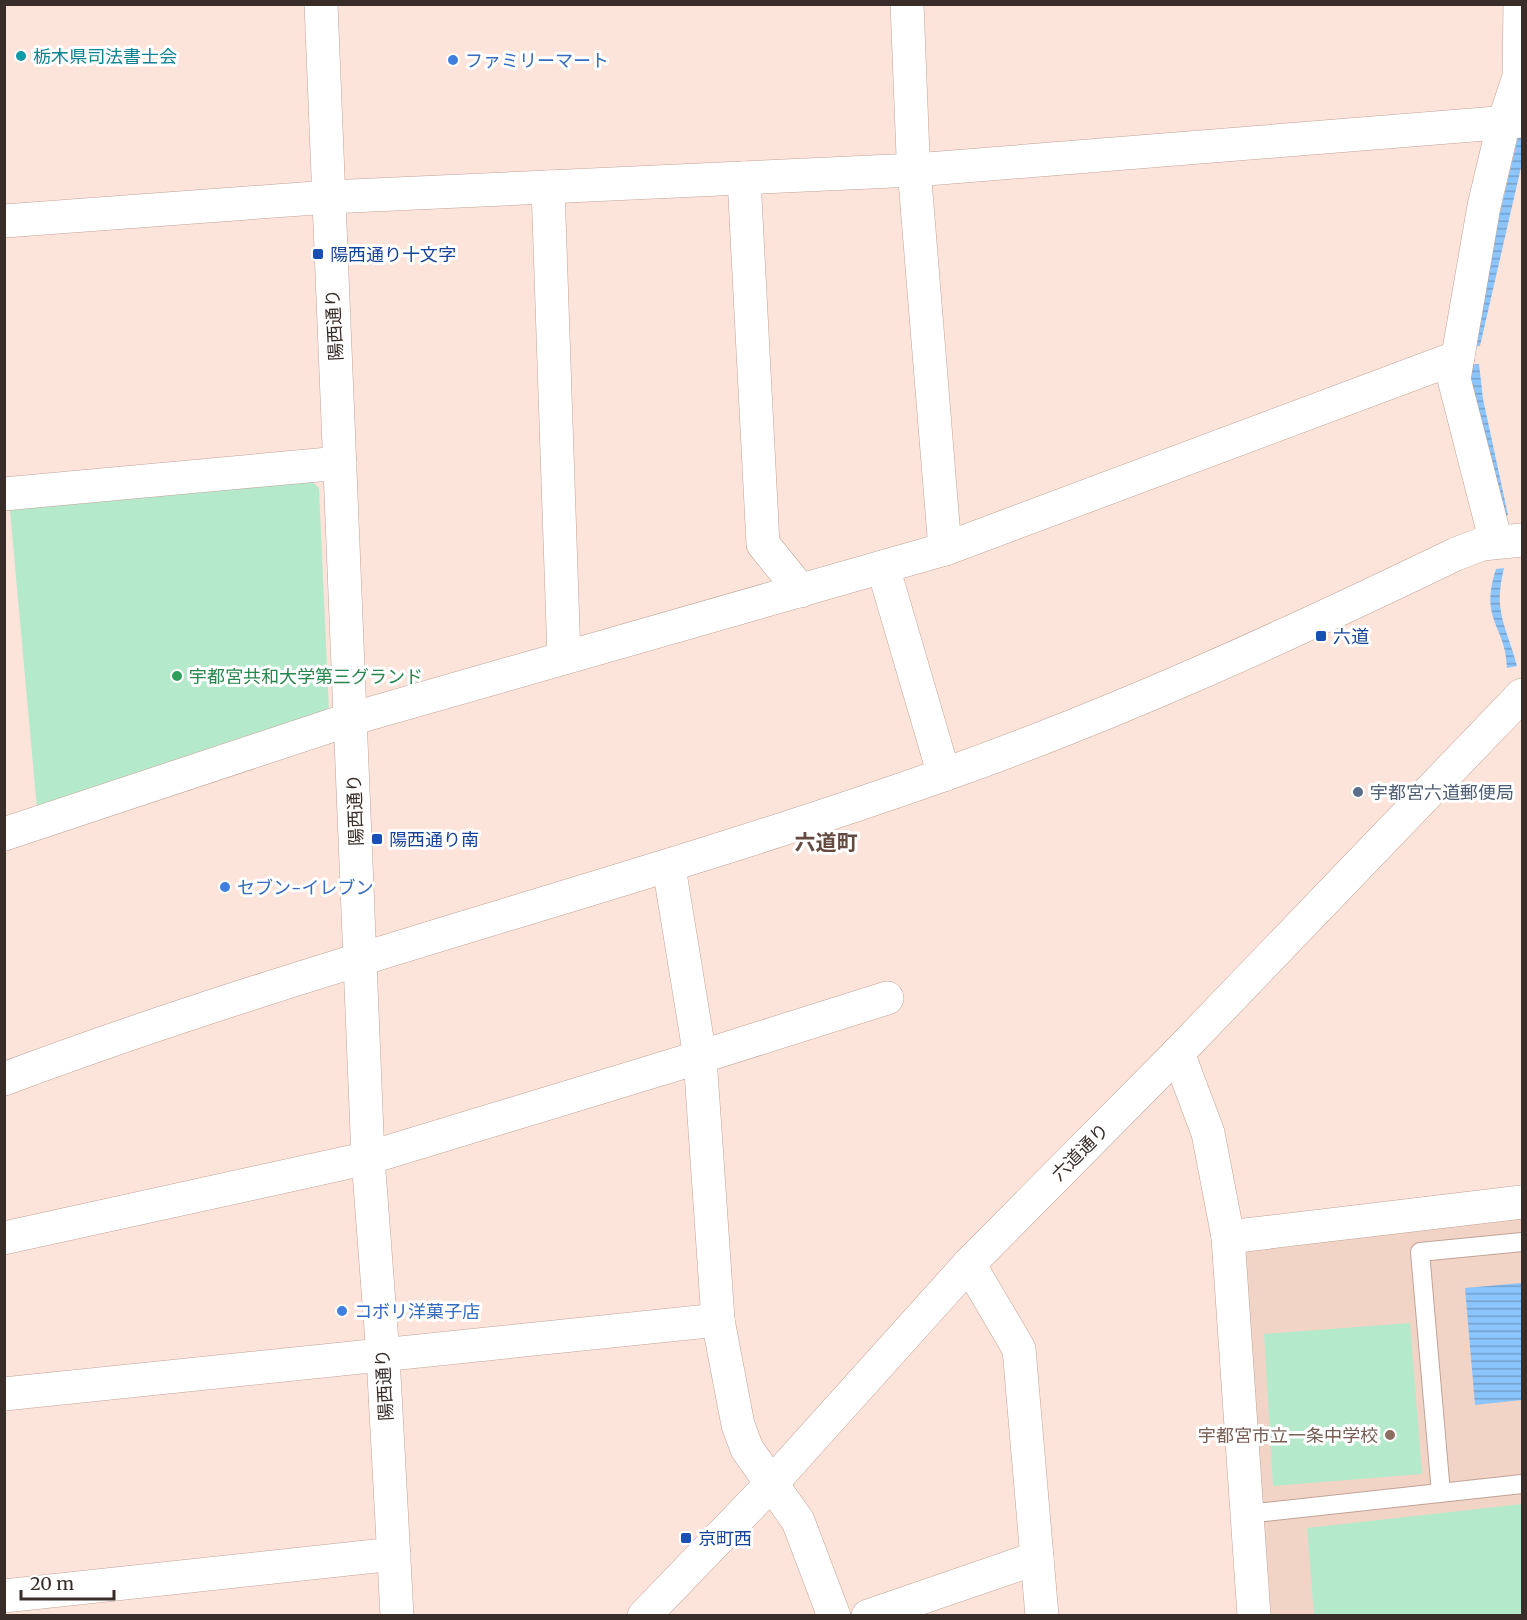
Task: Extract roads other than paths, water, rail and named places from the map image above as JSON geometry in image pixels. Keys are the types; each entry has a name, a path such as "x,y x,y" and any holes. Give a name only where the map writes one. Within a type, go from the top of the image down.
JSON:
{"street":[{"name":"陽西通り","path":"321,4 368,1158 383,1356 397,1616"},
{"path":"907,4 915,170 945,549"},
{"path":"4,1079 127,1034 360,958 669,867 944,775 1130,705 1290,634 1456,554 1509,541 1454,379 1484,206 1513,122 1519,77 1520,4"},
{"path":"4,221 329,197 915,170 1513,122"},
{"path":"744,178 763,544 801,591"},
{"path":"548,187 564,658"},
{"path":"4,834 351,719 945,549 1458,357"},
{"path":"4,494 340,463"},
{"path":"883,567 944,775"},
{"name":"六道通り","path":"644,1616 773,1482 969,1264 1178,1053 1522,695"},
{"path":"669,867 700,1057 718,1320 738,1425 747,1449 773,1482 798,1521 834,1616"},
{"path":"4,1238 368,1158 887,998"},
{"path":"1178,1053 1208,1132 1228,1237 1254,1616"},
{"path":"1228,1237 1522,1202"},
{"path":"969,1264 1019,1349 1042,1616"},
{"path":"4,1394 718,1320"},
{"path":"4,1596 394,1554"},
{"path":"868,1616 1037,1558"}],"lane":[{"path":"1441,1493 1420,1252 1522,1242"},
{"path":"1247,1514 1522,1484"}],"water":[{"path":"1522,120 1522,163 1480,346 1468,347"},
{"path":"1479,364 1483,399 1508,515 1498,518 1471,393 1469,365"},
{"path":"1504,568 1500,608 1517,666 1507,668 1506,654 1490,600 1496,569"},
{"path":"1522,1283 1522,1400 1475,1405 1465,1288"}],"place":[{"name":"栃木県司法書士会","path":"21,56"},
{"name":"ファミリーマート","path":"453,60"},
{"name":"陽西通り十文字","path":"318,254"},
{"name":"六道","path":"1321,636"},
{"name":"宇都宮共和大学第三グランド","path":"177,676"},
{"name":"宇都宮六道郵便局","path":"1358,792"},
{"name":"陽西通り南","path":"377,839"},
{"name":"セブン-イレブン","path":"225,887"},
{"name":"コボリ洋菓子店","path":"342,1311"},
{"name":"宇都宮市立一条中学校","path":"1390,1435"},
{"name":"京町西","path":"686,1538"}],"district":[{"name":"六道町","path":"826,842"}]}
